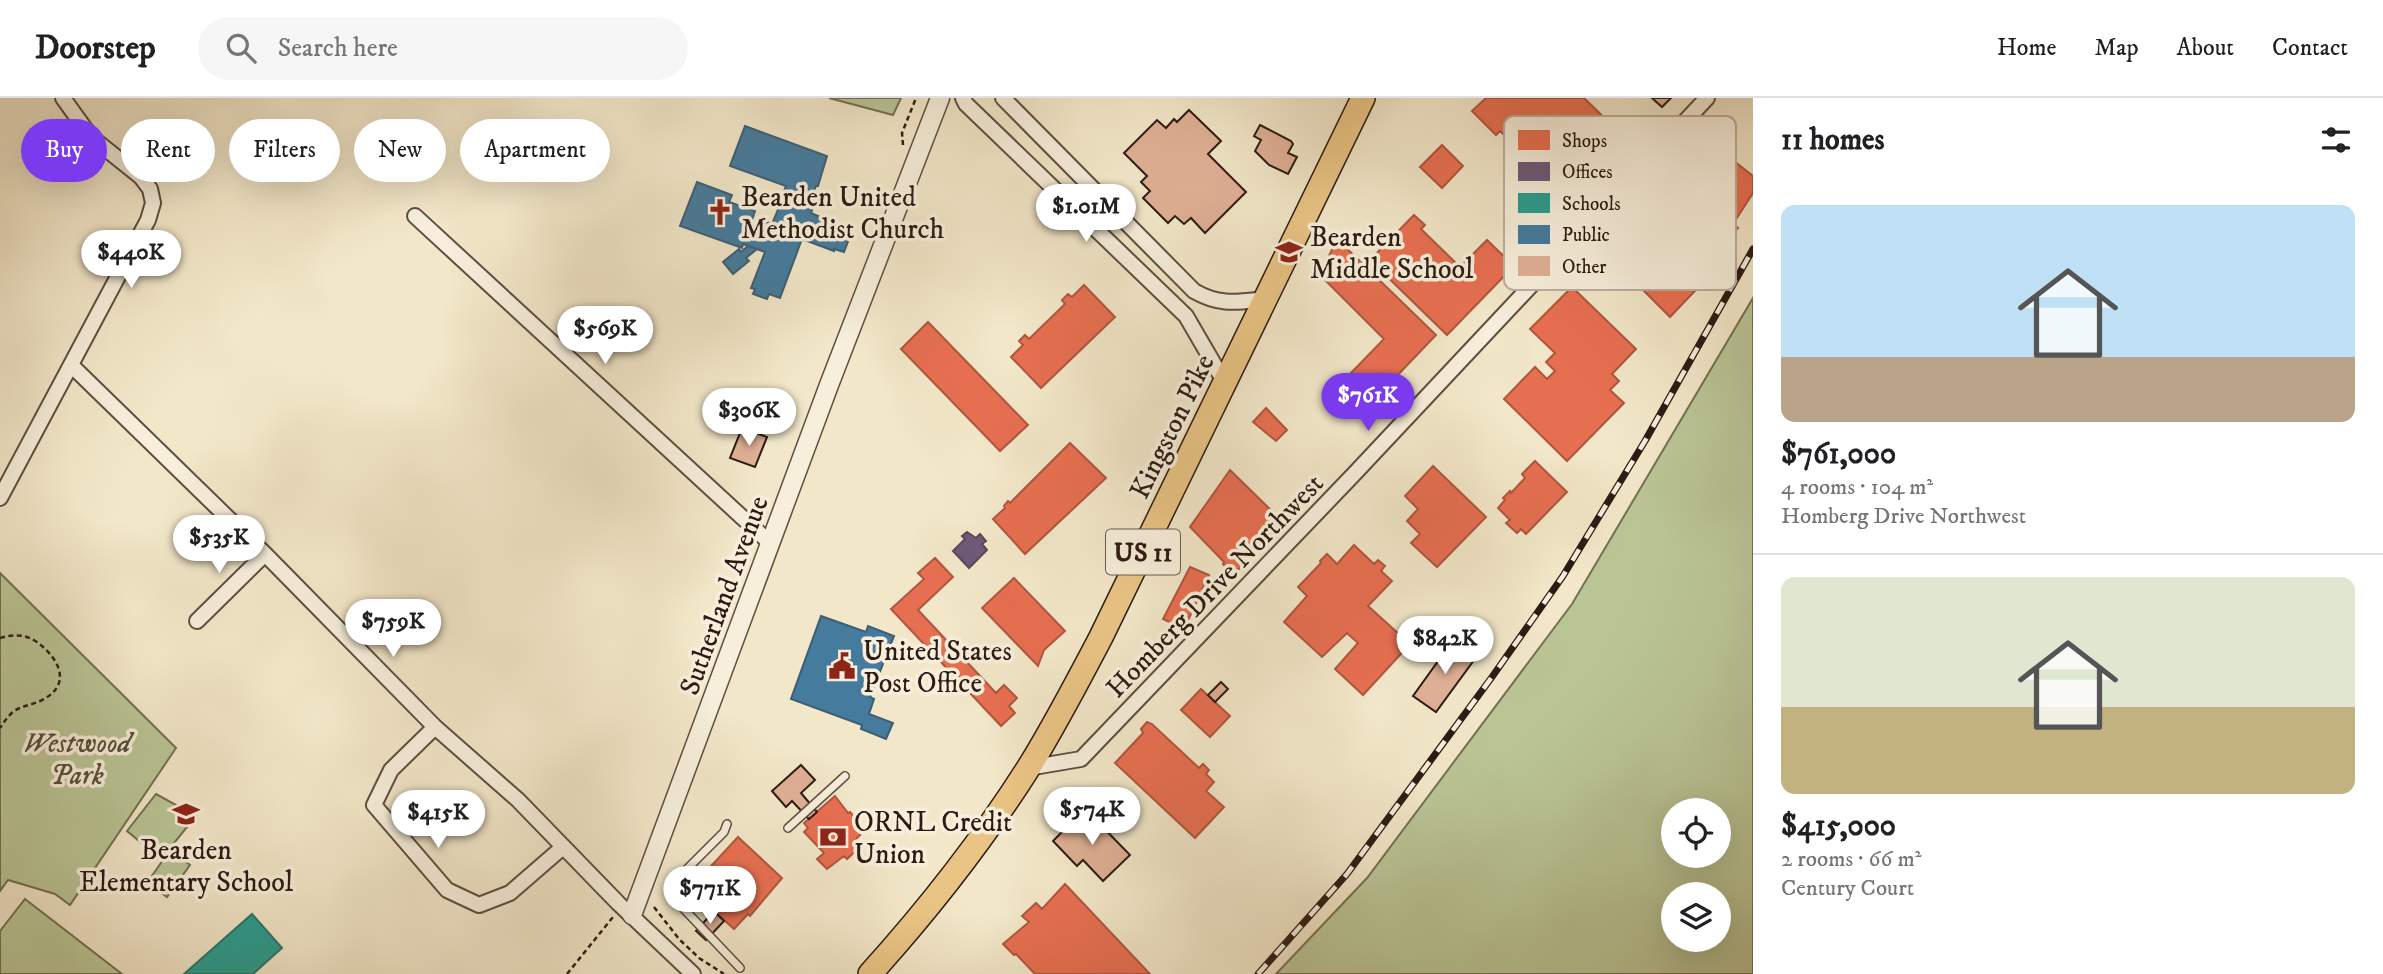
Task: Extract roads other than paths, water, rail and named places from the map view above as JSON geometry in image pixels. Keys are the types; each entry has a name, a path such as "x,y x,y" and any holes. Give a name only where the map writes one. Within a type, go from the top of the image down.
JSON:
{"main road":[{"name":"Kingston Pike","path":"870,974 931,902 1028,768 1057,721 1101,637 1363,98"}],"street":[{"path":"0,498 148,220 153,203 150,189 141,177 91,137 63,98"},
{"name":"Sutherland Avenue","path":"635,907 770,542 940,98"},
{"path":"962,98 1186,316 1225,383"},
{"path":"1003,98 1194,291 1210,301 1229,303 1266,299"},
{"name":"Homberg Drive Northwest","path":"1690,116 1707,98"},
{"path":"415,216 770,542"},
{"name":"Homberg Drive Northwest","path":"1028,768 1081,759 1527,290"},
{"path":"71,365 265,554 435,727 518,800 564,847 635,907 693,974"},
{"path":"197,621 265,554"},
{"path":"435,727 391,770 374,804 447,890 479,905 510,893 564,847"}],"lane":[{"path":"788,828 845,776"},
{"path":"727,824 724,832 681,875 676,893 683,908 740,968"}],"railway":[{"path":"1736,279 1753,249"},
{"path":"1258,974 1347,874 1563,576 1645,441 1730,290"}],"place":[{"name":"Bearden United Methodist Church","path":"720,212"},
{"name":"Bearden Middle School","path":"1289,252"},
{"name":"United States Post Office","path":"842,666"},
{"name":"Bearden Elementary School","path":"186,814"},
{"name":"ORNL Credit Union","path":"833,837"}],"park label":[{"name":"Westwood Park","path":"77,758"}]}
